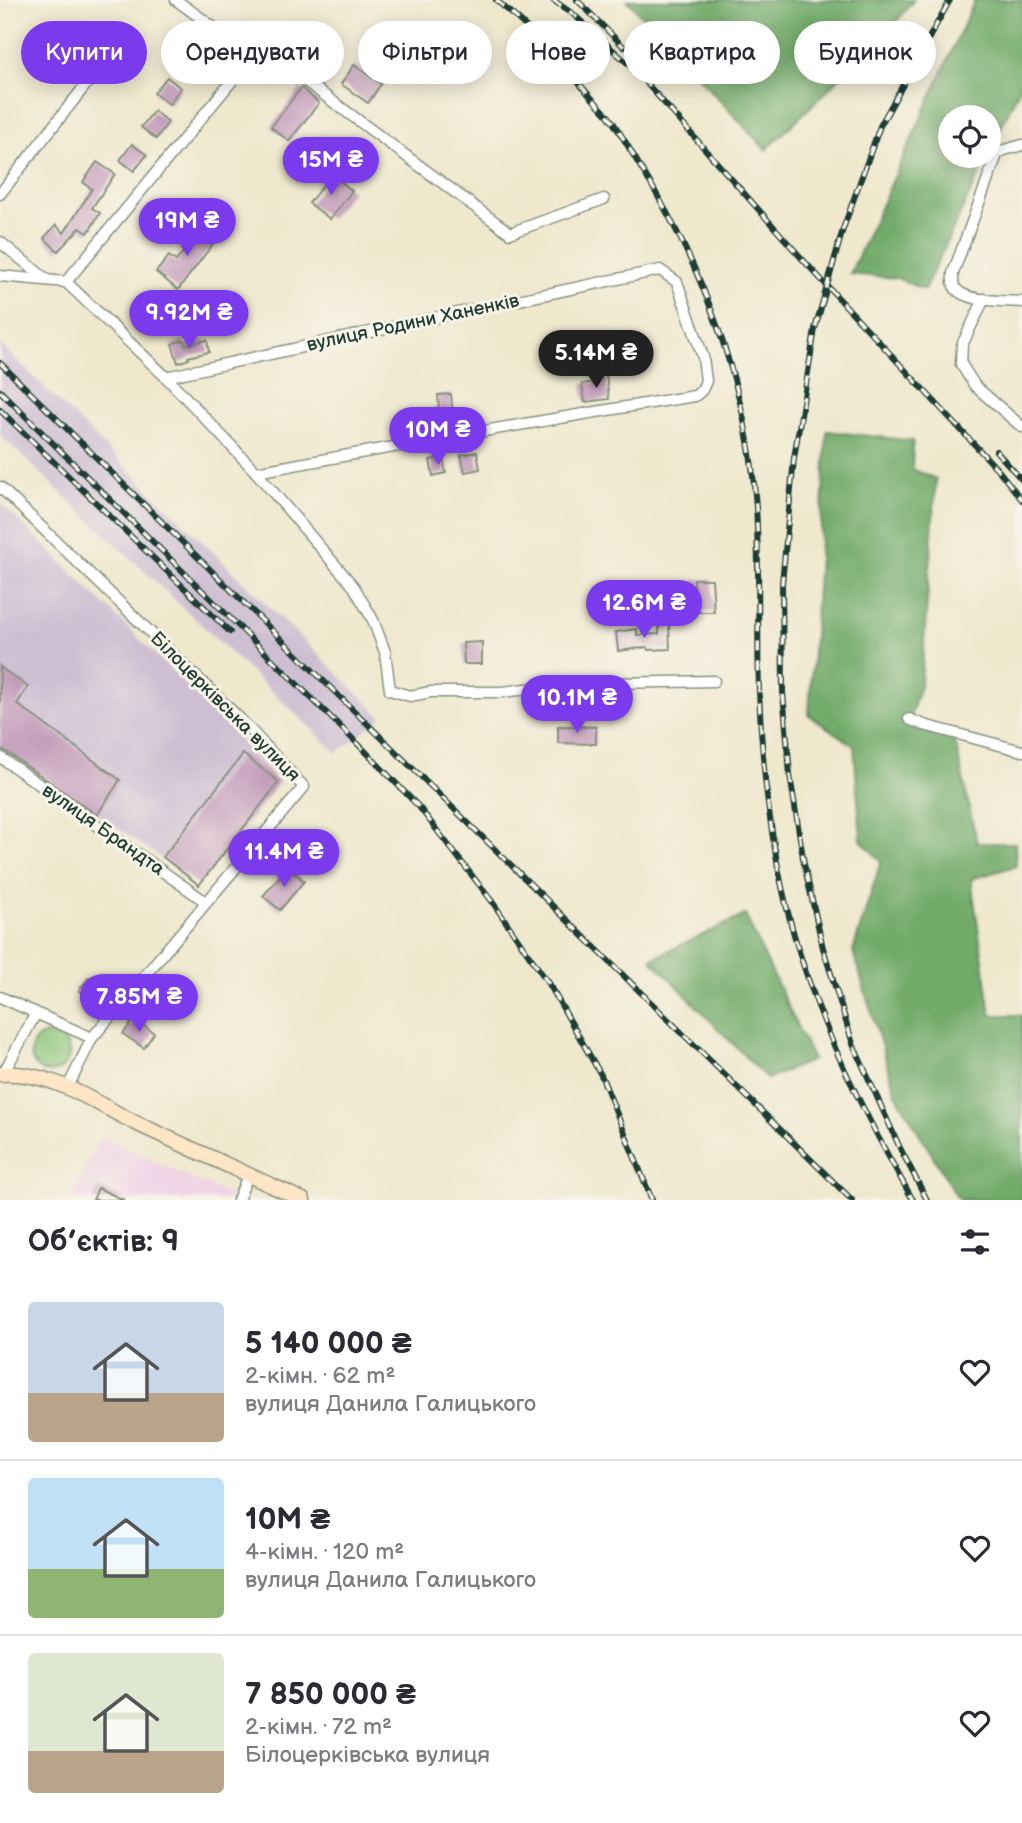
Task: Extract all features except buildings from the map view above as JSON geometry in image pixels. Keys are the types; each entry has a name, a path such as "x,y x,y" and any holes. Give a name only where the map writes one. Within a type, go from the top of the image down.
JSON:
{"main road":[{"path":"2,1074 24,1074 52,1080 117,1114 303,1200"}],"street":[{"path":"176,0 205,21"},
{"path":"0,194 86,84"},
{"path":"66,282 229,84"},
{"path":"310,84 510,233 604,199"},
{"path":"1022,145 998,152 952,282 957,291 967,296 1022,302"},
{"path":"0,242 47,280"},
{"name":"вулиця Родини Ханенків","path":"166,377 660,270 677,282 703,357 706,381 695,396 539,420 256,472"},
{"path":"0,276 66,282 166,377 256,472 354,587 373,620 385,652 390,690 410,696 431,692 503,692 564,684 714,681"},
{"path":"984,299 962,345 961,364 975,386 1022,427"},
{"name":"Білоцерківська вулиця","path":"0,488 240,719 304,788 92,1038 68,1087"},
{"path":"909,719 1022,751"},
{"name":"вулиця Брандта","path":"0,757 206,902"},
{"path":"0,997 92,1038"},
{"path":"2,1074 36,1013"},
{"path":"237,1200 248,1175"}],"shaded area":[{"path":"0,344 382,717 337,753 0,435"},
{"path":"0,502 214,712 279,782 199,885 0,745"},
{"path":"100,1136 232,1196 230,1200 71,1200"}],"green space":[{"path":"627,0 914,0 897,21 794,21 794,84 834,84 766,150 705,84 780,84 780,21 646,21"},
{"path":"975,0 1022,0 1022,83 1001,128 1001,105 938,105 938,168 982,168 924,290 897,278 850,274"},
{"path":"827,431 913,441 912,469 936,479 921,683 907,727 955,741 977,843 1015,843 1016,866 971,879 991,1015 1022,1015 1022,1200 959,1200 896,1094 853,951 881,861 861,840 854,746 809,715"},
{"path":"745,915 813,1060 767,1079 651,959"},
{"path":"50,1034 63,1040 69,1053 63,1066 50,1072 37,1066 31,1053 37,1040"}],"railway":[{"path":"496,0 552,52 614,123 682,242 718,328 732,372 751,462 757,530 759,691 763,757 778,867 800,955 831,1039 870,1121 913,1200"},
{"path":"553,0 573,14 633,68 805,262 999,471 1022,500"},
{"path":"577,0 624,47"},
{"path":"927,1200 900,1148 853,1044 823,948 804,864 790,775 783,692 782,583 794,458 815,329 843,229 880,126 950,0"},
{"path":"0,363 852,1200"},
{"path":"0,391 419,807 491,900 549,984 601,1075 652,1200"},
{"path":"0,410 230,632"},
{"path":"996,451 1022,480"}]}
